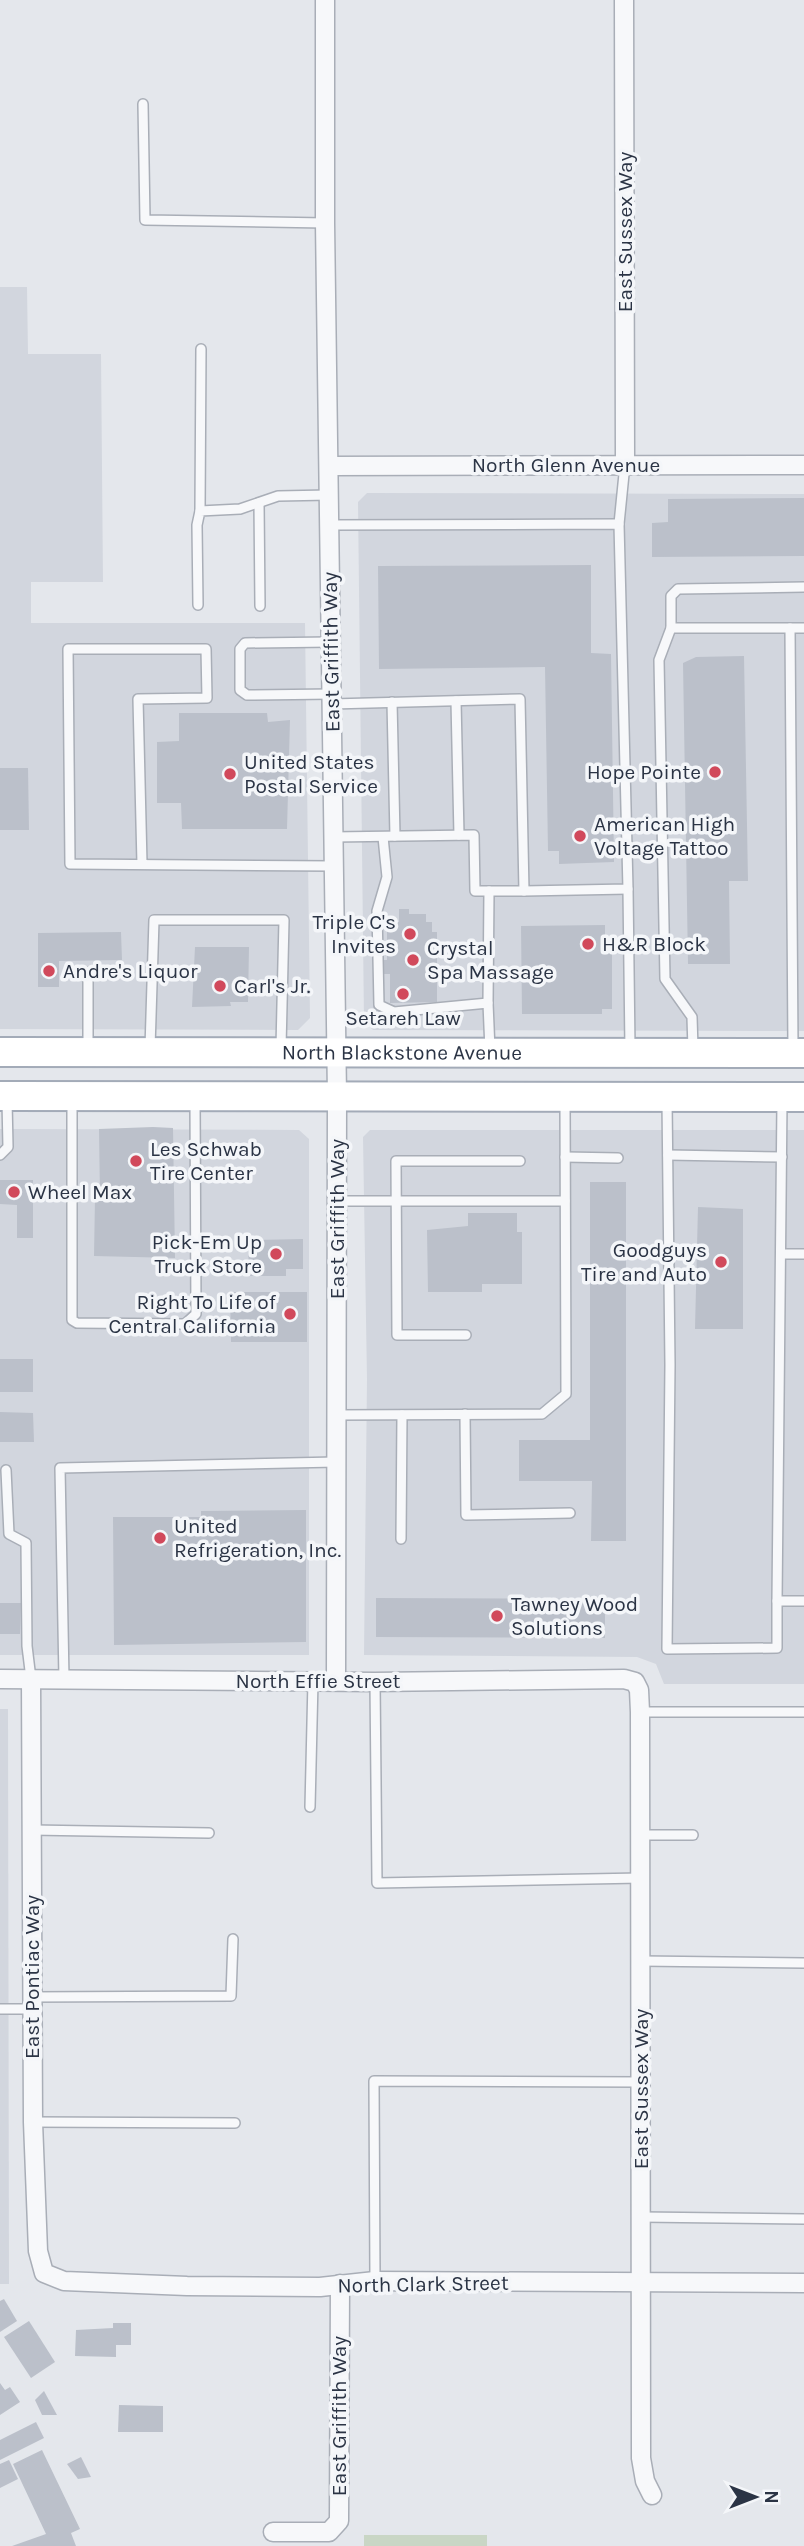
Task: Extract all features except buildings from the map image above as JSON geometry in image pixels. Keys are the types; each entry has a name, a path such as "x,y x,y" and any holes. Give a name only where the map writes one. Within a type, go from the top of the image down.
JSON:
{"main road":[{"name":"North Blackstone Avenue","path":"0,1052 798,1053"},
{"name":"North Blackstone Avenue","path":"3,1096 793,1097"}],"street":[{"name":"East Griffith Way","path":"325,0 324,223 337,1096 336,1681"},
{"name":"East Sussex Way","path":"624,0 625,464"},
{"name":"North Glenn Avenue","path":"329,466 804,465"},
{"name":"North Effie Street","path":"0,1679 375,1682 624,1679 635,1682"},
{"name":"East Pontiac Way","path":"31,1679 33,2122 38,2251 44,2273"},
{"name":"East Sussex Way","path":"635,1682 639,1690 640,1712 640,2458 645,2481 652,2495"},
{"name":"North Clark Street","path":"44,2273 64,2281 187,2286 320,2287 375,2280 804,2283"},
{"name":"East Griffith Way","path":"273,2532 329,2532 339,2521 340,2284"}],"lane":[{"path":"143,104 145,220 324,223"},
{"path":"198,605 201,349"},
{"path":"625,464 619,524 630,1053"},
{"path":"200,511 240,509 278,496 329,495"},
{"path":"259,503 260,606"},
{"path":"330,525 619,524"},
{"path":"693,1053 692,1017 665,979 659,660 671,628 671,596 678,589 804,587"},
{"path":"671,628 804,628"},
{"path":"790,628 798,1053"},
{"path":"331,642 245,643 240,649 240,690 247,695 392,702 520,699 524,891"},
{"path":"142,864 138,699 207,698 206,649 68,649 70,864 334,866"},
{"path":"456,701 459,835"},
{"path":"392,702 395,836"},
{"path":"333,837 474,835 475,891 628,890"},
{"path":"383,836 387,887 377,911 379,1005 394,1012 488,1003"},
{"path":"489,891 490,1052"},
{"path":"150,1052 154,920 284,920 281,1053"},
{"path":"88,972 89,1052"},
{"path":"0,1155 8,1147 3,1096"},
{"path":"72,1096 72,1320 77,1323 185,1324 196,1314 195,1096"},
{"path":"336,1415 542,1414 566,1394 565,1097"},
{"path":"667,1097 667,1649 777,1648 782,1157 793,1097"},
{"path":"668,1155 782,1157"},
{"path":"565,1157 618,1158"},
{"path":"466,1335 397,1335 396,1161 520,1161"},
{"path":"337,1201 565,1201"},
{"path":"781,1254 804,1254"},
{"path":"465,1414 466,1515 570,1513"},
{"path":"401,1539 402,1415"},
{"path":"64,1679 60,1468 336,1462"},
{"path":"6,1470 9,1534 26,1543 27,1646 31,1679"},
{"path":"777,1601 804,1601"},
{"path":"310,1807 313,1681"},
{"path":"375,1682 377,1883 640,1878"},
{"path":"640,1712 804,1712"},
{"path":"32,1830 209,1833"},
{"path":"640,1835 693,1835"},
{"path":"0,2009 32,2003 231,1996 233,1939"},
{"path":"641,1961 804,1963"},
{"path":"375,2280 374,2081 640,2082"},
{"path":"33,2122 235,2123"},
{"path":"640,2217 804,2219"}],"shaded area":[{"path":"0,287 27,287 28,354 101,354 103,582 31,582 31,623 305,623 310,1018 298,1030 0,1029"},
{"path":"367,493 804,494 804,1031 373,1030 364,1021 358,502"},
{"path":"0,1129 299,1130 309,1139 309,1655 0,1655"},
{"path":"370,1130 804,1130 804,1684 664,1684 656,1664 637,1657 364,1655 367,1379 363,1137"},
{"path":"0,1709 8,1709 9,2284 0,2284"}],"green space":[{"path":"364,2535 487,2535 487,2546 364,2546"}],"place":[{"name":"Hope Pointe","path":"715,772"},
{"name":"United States Postal Service","path":"230,774"},
{"name":"American High Voltage Tattoo","path":"580,836"},
{"name":"Triple C's Invites","path":"410,934"},
{"name":"H&R Block","path":"588,944"},
{"name":"Crystal Spa Massage","path":"413,960"},
{"name":"Andre's Liquor","path":"49,971"},
{"name":"Carl's Jr.","path":"220,986"},
{"name":"Setareh Law","path":"403,994"},
{"name":"Les Schwab Tire Center","path":"136,1161"},
{"name":"Wheel Max","path":"14,1192"},
{"name":"Pick-Em Up Truck Store","path":"276,1254"},
{"name":"Goodguys Tire and Auto","path":"721,1262"},
{"name":"Right To Life of Central California","path":"290,1314"},
{"name":"United Refrigeration, Inc.","path":"160,1538"},
{"name":"Tawney Wood Solutions","path":"497,1616"}]}
